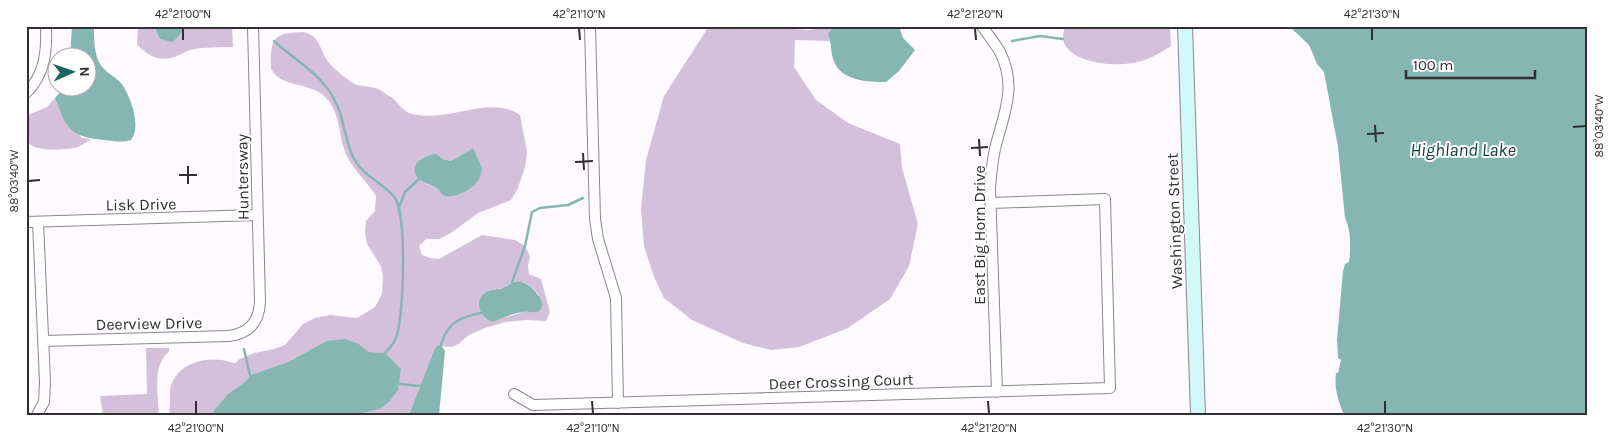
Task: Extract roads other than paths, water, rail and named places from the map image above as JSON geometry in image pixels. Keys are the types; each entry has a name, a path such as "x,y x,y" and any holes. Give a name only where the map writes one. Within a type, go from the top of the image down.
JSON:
{"main road":[{"name":"Washington Street","path":"1185,26 1198,415"}],"street":[{"path":"26,93 33,87 42,72 47,48 46,26"},
{"name":"Huntersway","path":"253,26 260,309 253,325"},
{"path":"590,26 595,219 598,239 616,298 618,403"},
{"name":"East Big Horn Drive","path":"982,26 1000,52 1006,68 1008,83 1006,114 995,148 992,168 991,203 997,392"},
{"name":"Deer Crossing Court","path":"514,394 533,405 1110,388 1106,199 991,203"},
{"name":"Lisk Drive","path":"26,222 257,216"},
{"path":"37,415 44,402 38,222"},
{"name":"Deerview Drive","path":"43,340 228,336 245,332 253,325"}],"water":[{"path":"72,26 94,26 96,48 71,48"},
{"path":"154,26 207,26 185,28 173,42 160,39"},
{"path":"834,26 899,26 903,38 915,50 899,71 886,82 856,79 843,73 834,61 828,34"},
{"name":"Highland Lake","path":"1289,26 1587,26 1587,415 1344,415 1337,394 1336,384 1336,373 1338,373 1341,360 1338,358 1337,340 1343,271 1345,264 1349,262 1350,245 1345,218 1338,147 1324,72 1317,64 1309,45"},
{"path":"98,60 104,69 124,87 131,102 135,119 134,134 131,140 118,142 84,137 71,130 55,98 98,98"},
{"path":"473,148 482,168 481,173 479,179 471,188 461,193 451,196 443,195 436,188 418,178 415,173 416,165 427,156 436,154 443,159 451,161"},
{"path":"518,281 529,285 535,291 542,302 541,309 535,312 515,314 492,322 488,320 481,312 479,303 483,294 488,291 501,289"},
{"path":"345,339 359,344 369,352 385,353 401,369 398,390 389,402 380,409 355,415 212,415 228,394 245,382 250,375 288,362 327,341"},
{"path":"441,345 445,351 439,415 409,415 434,350 437,346"}],"waterway":[{"path":"1012,41 1040,36 1063,39"},
{"path":"274,41 325,85 340,112 354,159 363,171 391,193 399,208 403,244 401,310 396,338 385,353"},
{"path":"399,207 405,192 419,179"},
{"path":"512,282 525,246 532,212 540,208 568,205 583,198"},
{"path":"441,345 447,331 455,322 481,313"},
{"path":"244,349 250,375"},
{"path":"400,384 420,386"}]}
